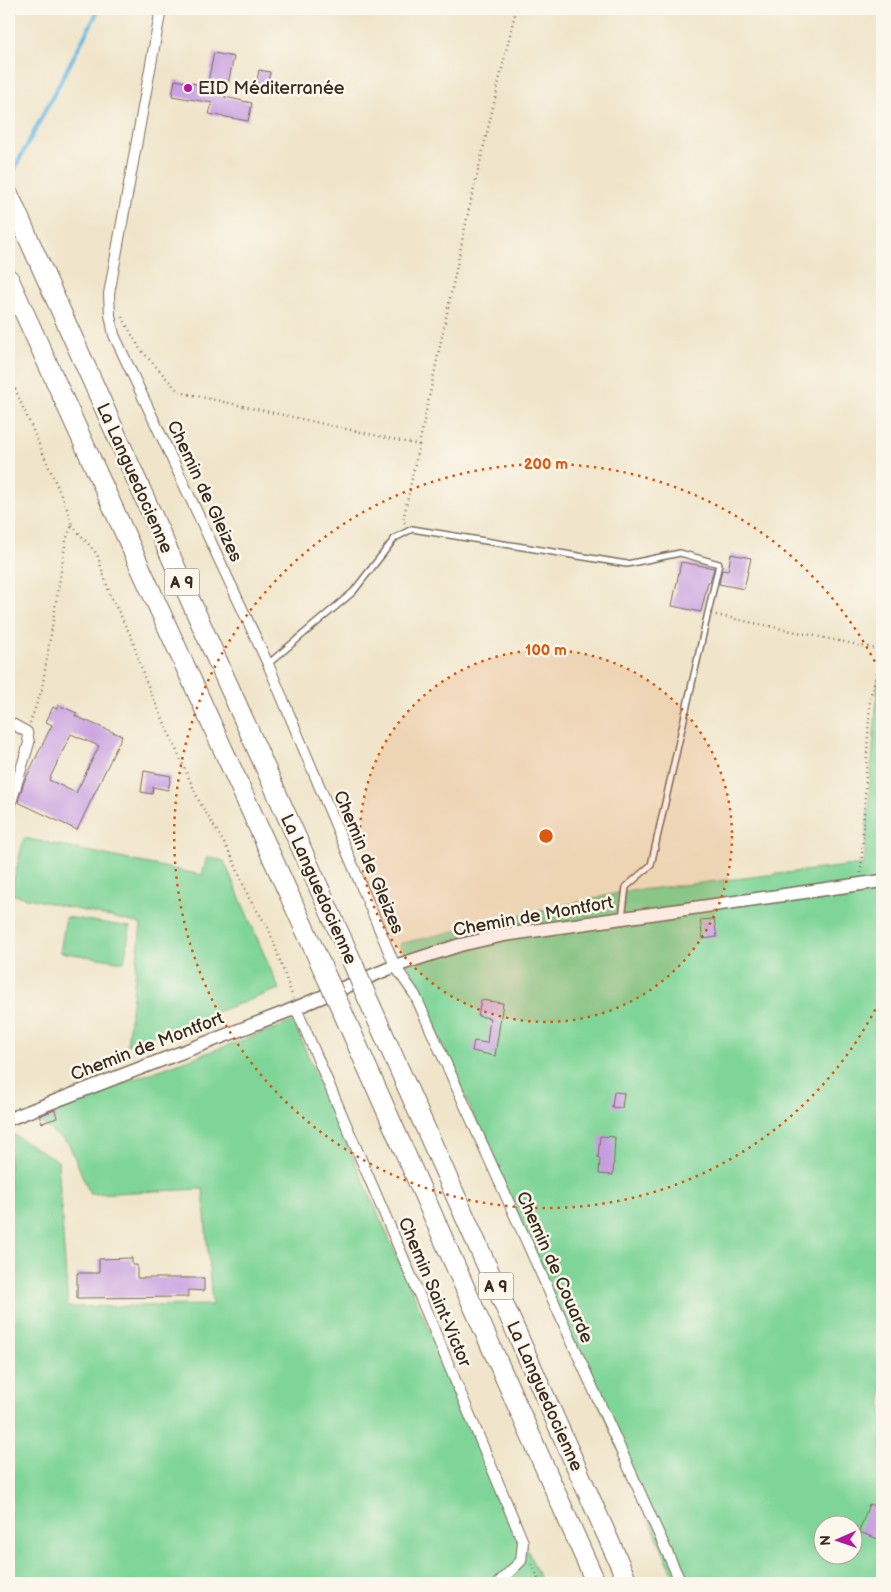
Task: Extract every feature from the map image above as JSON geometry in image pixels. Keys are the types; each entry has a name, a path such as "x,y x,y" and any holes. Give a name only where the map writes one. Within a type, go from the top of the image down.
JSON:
{"highway":[{"name":"La Languedocienne","path":"10,197 628,1583"},
{"name":"La Languedocienne","path":"9,279 339,1004 596,1583"}],"street":[{"name":"Chemin de Gleizes","path":"161,9 109,294 110,315 114,335 268,664 395,966"},
{"path":"9,722 27,732 29,743 9,809"},
{"name":"Chemin de Montfort","path":"9,1119 296,1008 395,966 460,945 504,935 882,881"},
{"name":"Chemin de Couarde","path":"395,966 415,995 681,1583"},
{"name":"Chemin Saint-Victor","path":"296,1008 523,1542 521,1561 498,1583"}],"lane":[{"path":"268,664 353,592 395,538 412,529 627,564 680,553 718,564 651,865 626,887 622,918"}],"path":[{"path":"412,529 403,521 467,218 516,9"},
{"path":"109,294 140,349 179,392 420,445"},
{"path":"9,375 68,511 72,525 97,554 110,595 132,636 145,679 199,801 231,855 249,898 269,929 296,1008"},
{"path":"27,732 42,689 66,540 72,525"},
{"path":"708,613 882,650"},
{"path":"860,884 870,697 882,657"}],"green space":[{"path":"882,670 882,1583 677,1583 399,944 622,892 864,864 878,682"},
{"path":"24,838 202,875 207,857 224,861 279,989 127,1045 141,924 10,894"},
{"path":"66,917 130,927 124,962 60,952"},
{"path":"293,1022 542,1583 9,1583 9,1132 58,1161 68,1307 212,1305 203,1189 90,1194 69,1144 31,1116"}],"building":[{"name":"EID Méditerranée","path":"214,53 234,57 225,97 252,103 248,121 209,114 212,103 172,96 175,80 207,86"},
{"path":"259,70 270,72 266,94 255,91"},
{"path":"731,554 751,558 744,589 719,584 722,570 728,571"},
{"path":"681,562 714,568 710,582 708,582 701,612 672,606"},
{"path":"58,705 77,713 75,716 122,736 77,830 18,802 24,782 52,725 46,722 53,707 57,709","holes":["71,734 99,746 76,793 49,780"]},
{"path":"144,771 171,776 168,790 153,787 152,794 141,792"},
{"path":"714,919 717,937 703,939 700,920"},
{"path":"481,1000 503,1003 495,1056 472,1051 474,1041 487,1043 490,1018 478,1016"},
{"path":"614,1092 624,1093 622,1108 612,1107"},
{"path":"55,1110 57,1118 42,1123 39,1116"},
{"path":"600,1136 615,1137 613,1175 599,1174"},
{"path":"132,1258 132,1265 137,1265 137,1278 204,1278 204,1291 188,1290 188,1297 77,1298 77,1273 99,1273 99,1259"},
{"path":"869,1504 882,1509 882,1527 878,1539 864,1534 864,1518"}],"waterway":[{"path":"9,179 99,9"}],"place":[{"name":"EID Méditerranée","path":"188,88"}]}
